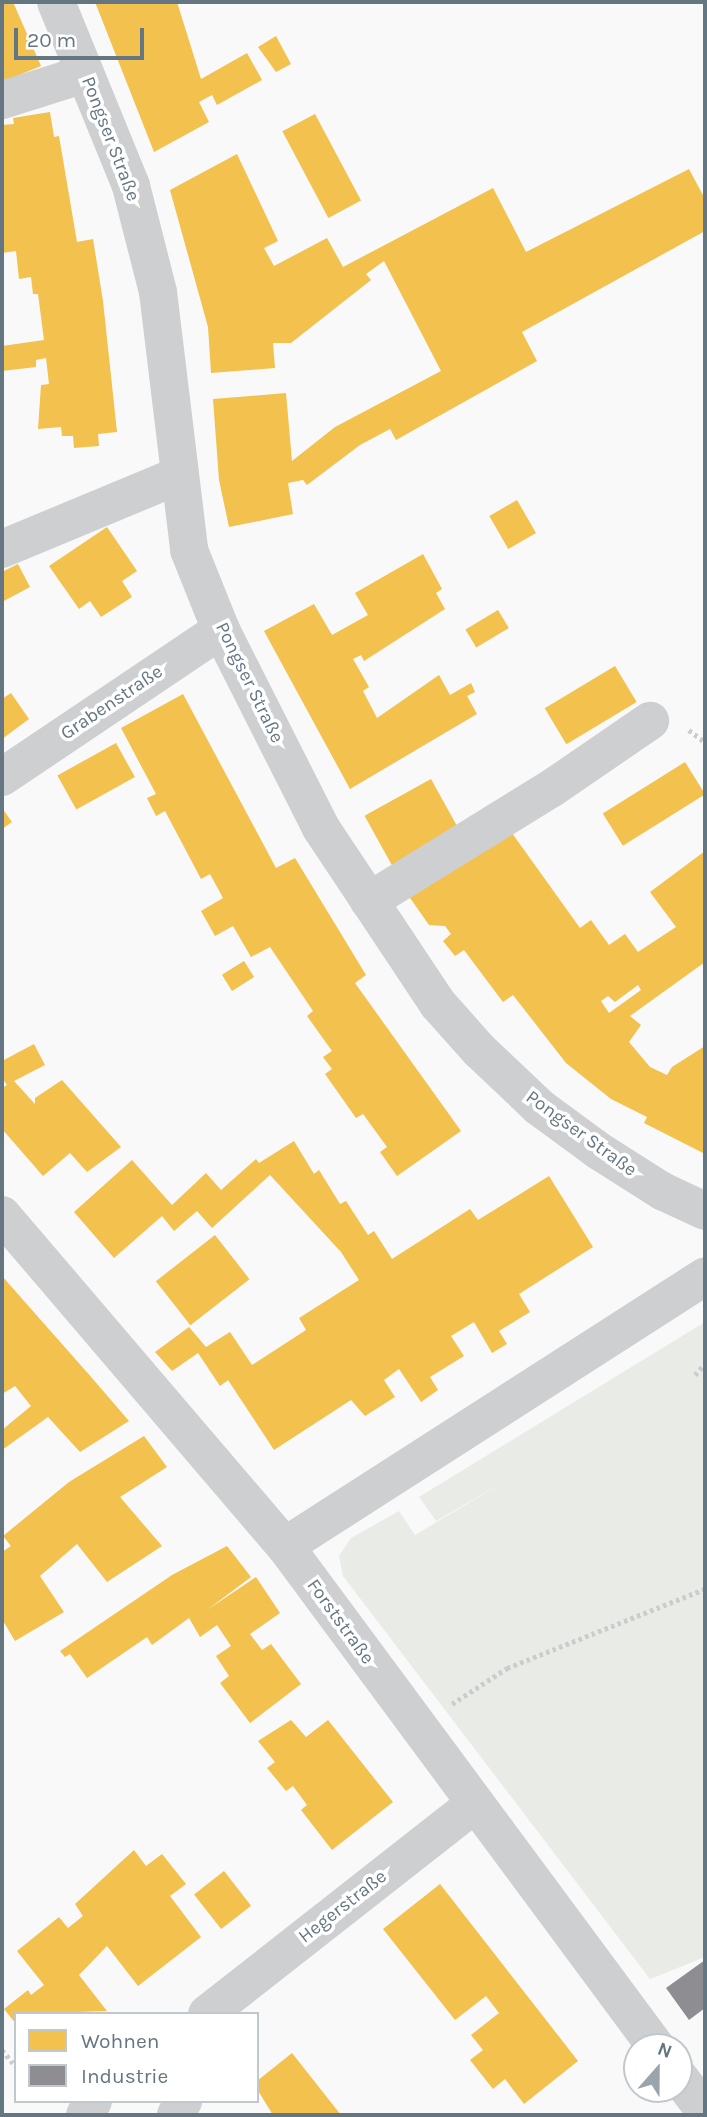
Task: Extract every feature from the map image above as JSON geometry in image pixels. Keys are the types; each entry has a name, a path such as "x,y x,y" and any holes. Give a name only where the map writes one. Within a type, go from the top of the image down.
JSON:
{"street":[{"name":"Pongser Straße","path":"56,2 131,186 158,292 177,476 189,550 221,630 321,828 438,1004 539,1107 662,1191 705,1211"},
{"path":"2,100 85,74"},
{"path":"2,549 177,476"},
{"name":"Grabenstraße","path":"2,777 221,630"},
{"path":"369,901 552,788 650,720"},
{"name":"Forststraße","path":"2,1215 285,1546 474,1805 645,2033"},
{"path":"285,1546 705,1276"},
{"name":"Hegerstraße","path":"211,2012 474,1805"},
{"path":"693,2095 705,2111"}],"path":[{"path":"695,1375 705,1363"},
{"path":"423,1735 453,1703 507,1668 705,1589"},
{"path":"2,2050 14,2064"}],"shaded area":[{"path":"705,1322 705,1957 650,1979 343,1576 339,1556 351,1538 399,1511 415,1535 519,1473 436,1521 419,1497"}],"building: Wohnen":[{"path":"2,2 13,2 41,66 2,82"},
{"path":"95,2 177,2 201,79 247,53 262,80 217,105 212,95 199,102 209,122 154,152"},
{"path":"276,36 291,64 276,72 258,47"},
{"path":"50,112 54,137 59,136 77,242 93,239 103,301 117,432 98,434 99,446 74,448 73,436 62,436 61,427 38,429 41,385 49,384 46,358 36,360 36,367 2,371 2,346 44,340 38,294 33,294 31,277 19,279 16,251 2,253 2,125 14,124 13,118"},
{"path":"315,114 361,201 328,218 282,131"},
{"path":"237,154 278,241 264,248 274,266 327,238 343,267 493,188 526,252 689,169 705,199 705,231 522,332 537,361 396,440 390,429 360,445 307,485 303,480 288,483 293,514 229,527 219,480 213,399 286,393 292,461 335,427 441,371 384,261 366,274 371,280 291,343 273,343 275,368 211,373 208,327 170,190"},
{"path":"517,500 536,533 508,549 489,516"},
{"path":"107,527 137,571 122,581 132,597 101,617 90,601 79,609 49,566"},
{"path":"423,554 442,589 436,593 445,609 364,661 361,655 353,659 369,687 363,691 377,718 439,675 450,695 471,683 475,692 467,696 477,714 350,789 264,631 314,604 332,635 368,615 355,593"},
{"path":"18,564 30,587 2,602 2,572"},
{"path":"498,610 509,628 476,648 465,630"},
{"path":"615,666 637,702 566,744 545,708"},
{"path":"11,693 29,719 2,739 2,699"},
{"path":"183,694 276,868 295,858 366,975 355,983 461,1131 397,1176 380,1152 387,1147 363,1114 356,1118 325,1074 332,1069 323,1057 332,1051 307,1016 313,1011 270,947 251,957 233,926 215,936 201,911 223,898 210,874 201,879 165,811 156,816 147,798 156,794 121,728"},
{"path":"116,743 135,777 76,810 57,775"},
{"path":"685,762 705,794 623,846 603,813"},
{"path":"431,779 461,833 395,870 365,816"},
{"path":"2,808 12,822 2,829"},
{"path":"507,826 580,928 591,920 609,945 625,934 638,952 676,927 650,892 705,851 705,962 630,1016 641,1025 629,1042 650,1067 667,1075 672,1067 705,1046 705,1154 644,1123 647,1117 611,1099 566,1063 513,995 503,1002 464,950 455,956 443,941 451,934 445,926 429,925 408,895","holes":["638,985 641,990 609,1013 601,1001 608,996 615,1002"]},
{"path":"244,961 254,977 232,991 222,975"},
{"path":"34,1044 45,1065 14,1081 35,1104 35,1098 62,1080 121,1147 87,1172 70,1153 43,1176 2,1129 2,1088 7,1085 2,1078 2,1061"},
{"path":"294,1141 314,1174 319,1170 340,1204 346,1201 368,1235 374,1231 392,1259 470,1209 478,1220 549,1176 593,1247 519,1294 530,1312 499,1331 507,1344 492,1353 474,1322 451,1336 464,1356 430,1377 438,1390 421,1402 399,1369 384,1380 395,1397 365,1416 351,1400 274,1450 228,1380 220,1386 198,1353 172,1371 155,1352 189,1327 206,1347 230,1332 252,1365 306,1330 299,1318 359,1280 341,1252 270,1175 212,1228 197,1211 174,1231 162,1216 114,1258 74,1212 132,1160 172,1205 206,1173 221,1190 256,1159 259,1163"},
{"path":"215,1235 249,1279 190,1325 156,1281"},
{"path":"2,1276 129,1421 80,1452 48,1417 2,1450 2,1430 31,1406 15,1386 2,1394"},
{"path":"144,1436 167,1467 120,1497 162,1546 107,1582 77,1544 40,1576 64,1612 15,1641 2,1619 2,1552 11,1546 3,1536 69,1482"},
{"path":"227,1546 251,1577 207,1610 256,1577 280,1613 250,1634 262,1650 271,1644 301,1684 250,1723 220,1683 229,1676 216,1656 231,1646 217,1625 200,1637 189,1618 152,1645 147,1637 87,1678 70,1654 65,1657 60,1651 172,1575"},
{"path":"291,1720 306,1737 328,1720 393,1802 332,1850 301,1810 307,1805 293,1786 286,1791 267,1768 275,1762 258,1741"},
{"path":"134,1850 146,1866 162,1854 186,1884 170,1896 201,1937 138,1986 107,1946 79,1975 107,2011 14,2012 14,2022 4,2009 28,1990 31,1995 44,1985 17,1951 59,1917 68,1928 83,1916 75,1904"},
{"path":"224,1871 251,1906 221,1929 194,1894"},
{"path":"440,1884 578,2061 524,2104 505,2079 493,2089 470,2060 483,2050 471,2035 499,2013 486,1996 455,2020 383,1929"},
{"path":"292,2053 341,2115 273,2115 259,2092 259,2079"}],"building: Industrie":[{"path":"705,1960 705,2008 689,2020 666,1988"}]}
